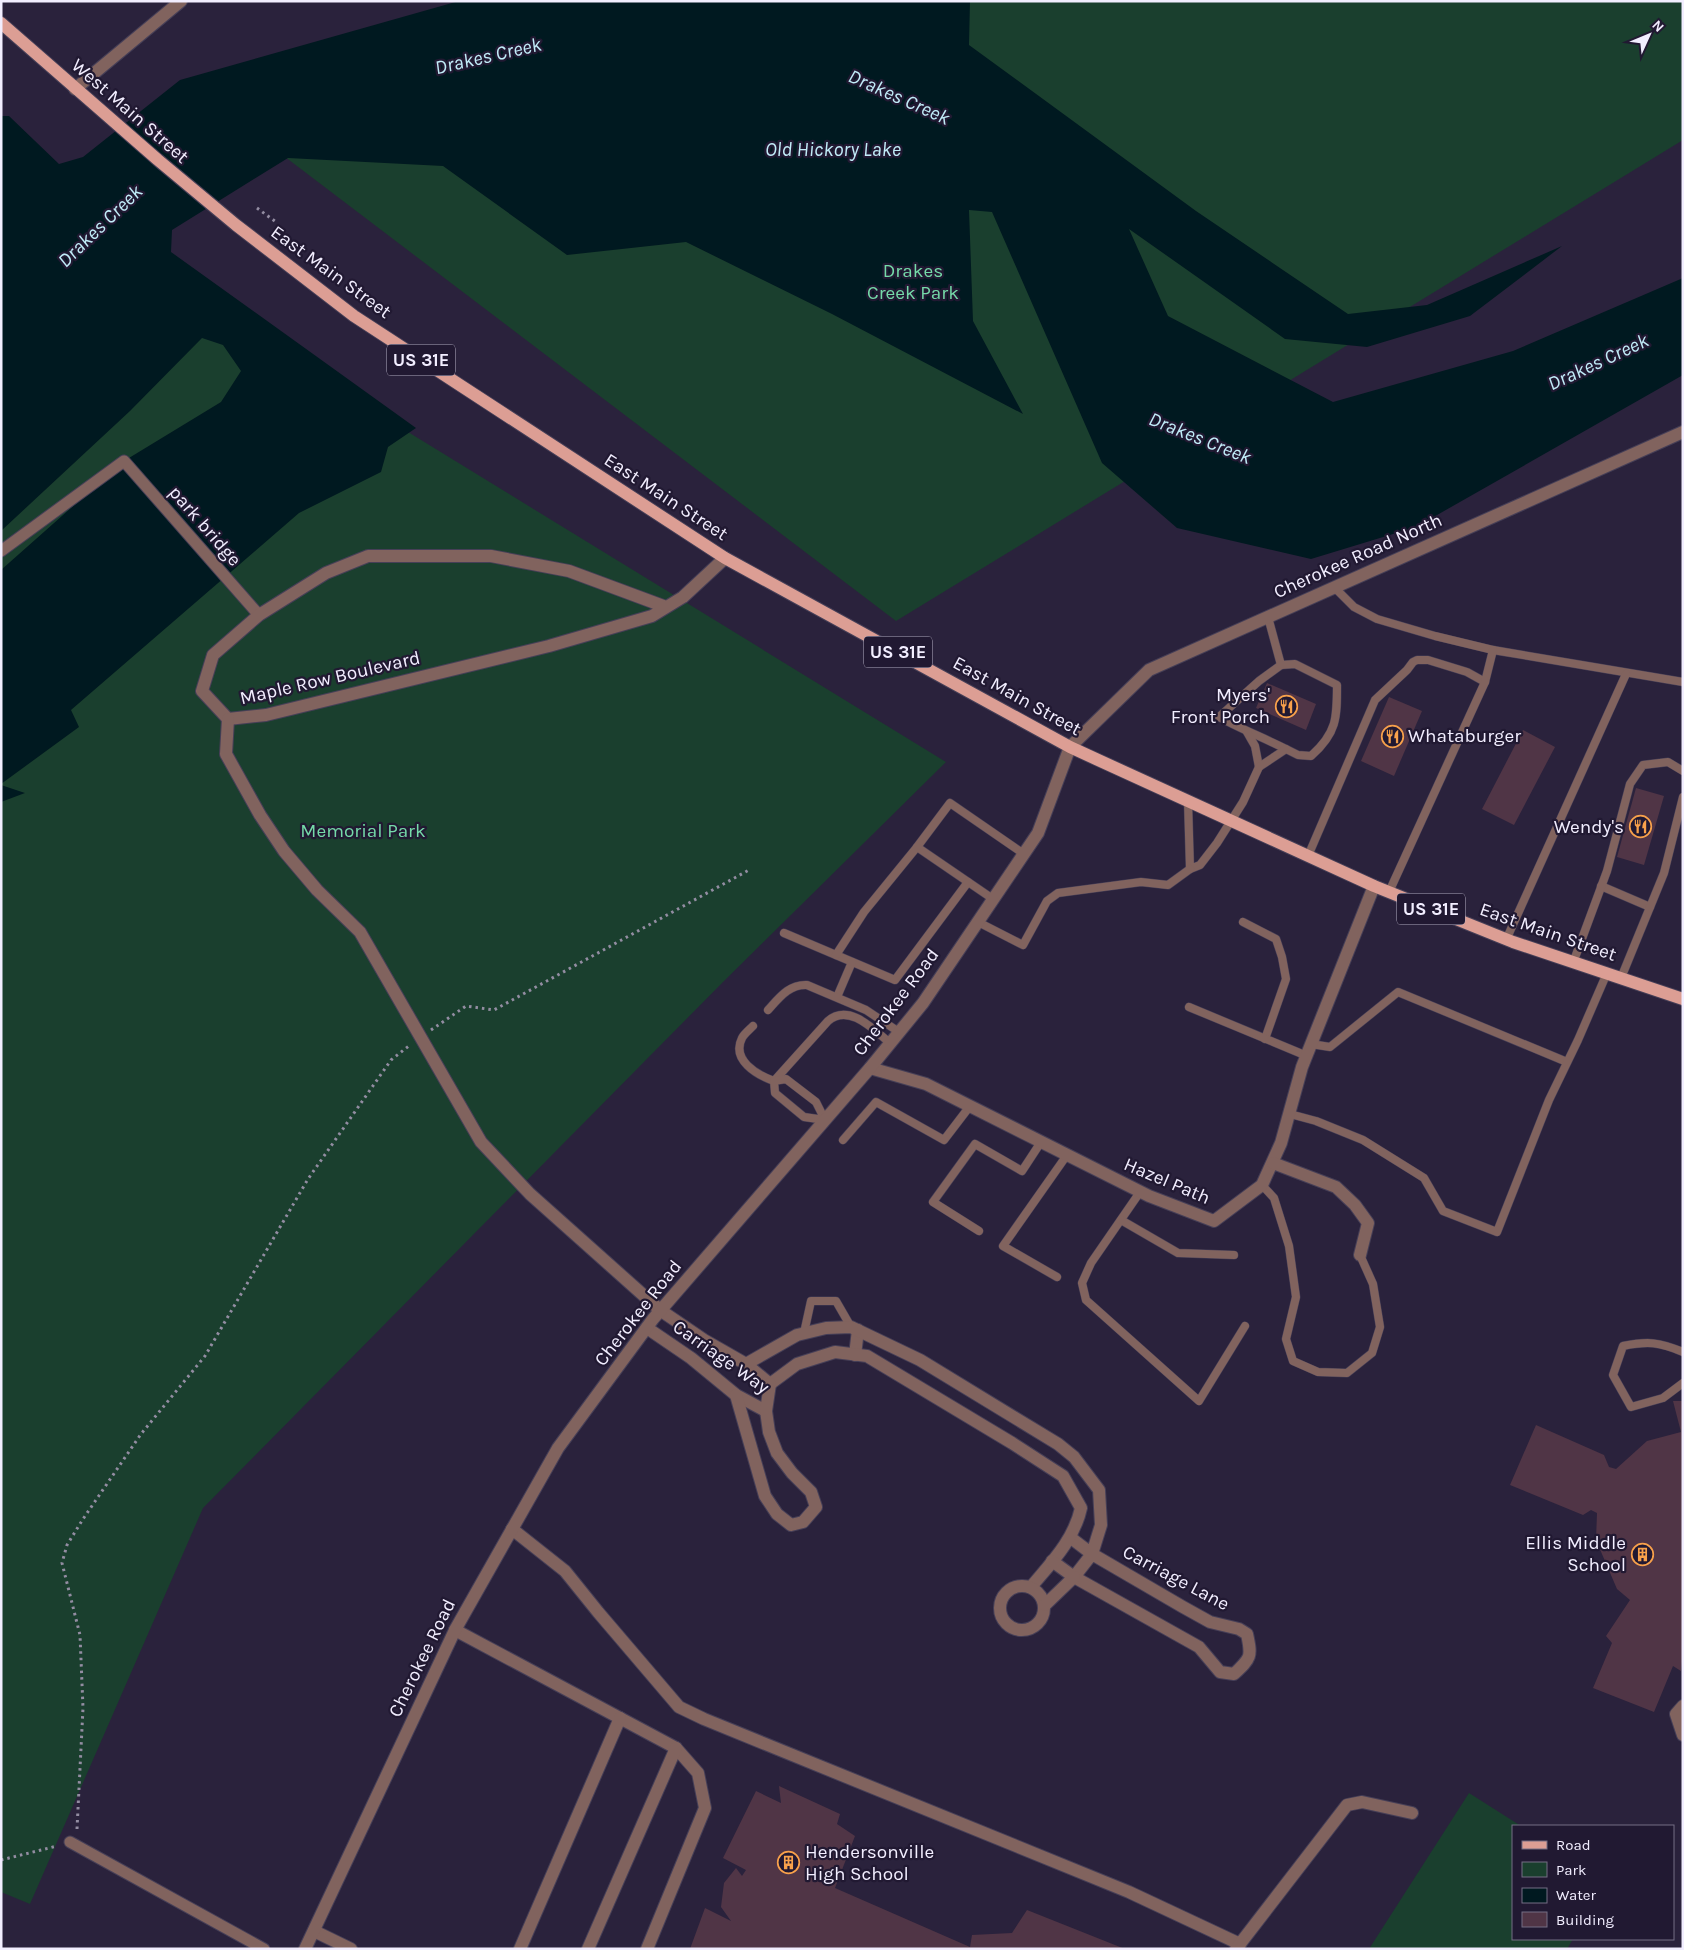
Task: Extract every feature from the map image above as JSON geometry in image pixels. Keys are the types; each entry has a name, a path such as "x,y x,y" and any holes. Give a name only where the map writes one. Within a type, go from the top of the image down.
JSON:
{"main road":[{"name":"West Main Street","path":"1,23 236,225"},
{"name":"East Main Street","path":"236,225 354,316 725,558 1070,747 1374,886 1506,940 1683,999"}],"street":[{"path":"75,88 180,1"},
{"name":"Cherokee Road North","path":"1070,747 1149,670 1683,432"},
{"name":"park bridge","path":"1,551 124,461 259,615"},
{"name":"Maple Row Boulevard","path":"666,607 569,571 491,556 368,556 326,573 259,615 213,655 202,691 228,719 266,715 549,646 652,616 683,597 725,558"},
{"name":"Carriage Way","path":"228,719 226,754 260,815 289,858 317,890 360,932 481,1142 530,1194 660,1310 704,1340 746,1364 770,1384 766,1411 736,1395 691,1358 647,1328"},
{"name":"Cherokee Road","path":"305,1949 454,1630 558,1448 660,1310 870,1068 923,1003 1038,833 1070,747"},
{"name":"Hazel Path","path":"870,1068 926,1084 1140,1192 1214,1222 1262,1185 1273,1162 1282,1143 1309,1050 1374,886"},
{"path":"1273,1162 1336,1187 1355,1205 1368,1223 1360,1255"},
{"name":"Carriage Lane","path":"746,1364 797,1335 826,1328 854,1328 931,1367 1022,1422 1074,1457 1099,1490 1101,1525 1092,1554 1074,1577 1045,1605 1042,1619 1030,1629 1016,1629 1004,1620 1000,1605 1006,1593 1017,1586 1031,1587"},
{"path":"854,1328 855,1355"},
{"path":"770,1384 797,1364 835,1352 867,1356 1012,1443 1063,1476 1081,1508 1078,1524 1070,1538 1031,1587 1042,1597 1045,1605"},
{"path":"921,1388 931,1367"},
{"path":"736,1395 765,1496 777,1514 791,1525 803,1522 816,1507 811,1492 792,1473 778,1453 769,1432 766,1411"},
{"path":"1012,1443 1022,1422"},
{"path":"512,1529 565,1571 679,1707 712,1723 1129,1892 1238,1947 1309,1852 1347,1805 1362,1802 1412,1813"},
{"name":"Carriage Lane","path":"1052,1561 1074,1577 1199,1647 1220,1672 1234,1674 1247,1662 1251,1650 1247,1634 1210,1622 1092,1554 1070,1538"},
{"path":"454,1630 676,1748 698,1773 705,1808 647,1949"},
{"path":"1683,1706 1676,1714 1683,1735"},
{"path":"520,1949 620,1718"},
{"path":"588,1949 676,1748"},
{"path":"70,1842 264,1949"},
{"path":"314,1931 350,1949"}],"lane":[{"path":"1334,587 1354,607 1377,620 1493,650 1626,674 1683,682"},
{"path":"1268,617 1281,665"},
{"path":"1389,892 1485,682 1493,650"},
{"path":"1308,856 1375,700 1407,670 1412,662 1428,660 1467,672 1485,682"},
{"path":"1295,664 1337,685 1337,711 1333,728 1321,747 1311,756 1298,755 1262,737 1246,732 1219,717 1281,665 1295,664"},
{"path":"1506,940 1626,674"},
{"path":"1246,732 1255,746 1259,767"},
{"path":"978,922 1022,945 1047,901 1058,893 1141,882 1168,885 1190,869 1200,865 1218,843 1232,821 1259,767 1286,749"},
{"path":"1573,962 1607,870 1630,784 1643,765 1668,762 1683,771"},
{"path":"1621,978 1664,872 1683,797"},
{"path":"1188,801 1190,869"},
{"path":"836,955 864,912 918,847 950,803 1024,854"},
{"path":"918,847 994,899"},
{"path":"784,933 895,980 968,882"},
{"path":"1601,886 1650,907"},
{"path":"1243,922 1276,939 1286,979 1265,1039"},
{"path":"837,997 852,962"},
{"path":"1290,1114 1316,1120 1363,1140 1424,1178 1443,1211 1497,1232 1549,1100 1607,973"},
{"path":"768,1010 788,990 799,984 807,985 866,1010 899,1032"},
{"path":"1189,1007 1265,1039 1309,1050 1330,1048 1398,992 1567,1062"},
{"path":"753,1026 742,1037 740,1056 751,1070 764,1078 774,1080 786,1079 801,1090 816,1102 824,1120 804,1118 775,1093 774,1080 828,1021 839,1014 845,1014 856,1018 890,1043"},
{"path":"843,1140 876,1102 944,1140 970,1106"},
{"path":"979,1232 933,1202 975,1144 1022,1171 1041,1142"},
{"path":"1056,1277 1003,1246 1067,1155"},
{"path":"1262,1185 1274,1198 1289,1246 1296,1297 1286,1339 1293,1361 1318,1372 1347,1373 1372,1353 1380,1327 1373,1284 1360,1255"},
{"path":"1140,1192 1092,1263 1082,1283 1086,1300 1198,1401 1245,1326"},
{"path":"1121,1220 1178,1253 1234,1255"},
{"path":"804,1333 811,1301 836,1301 854,1328"},
{"path":"1683,1352 1668,1346 1645,1342 1623,1346 1613,1375 1631,1406 1663,1398 1683,1384"}],"path":[{"path":"257,208 276,222"},
{"path":"1,1860 70,1842 78,1828 83,1708 80,1635 62,1563 67,1545 83,1518 141,1434 205,1356 308,1179 391,1060 420,1037 466,1006 494,1010 749,870"}],"green space":[{"name":"Drakes Creek Park","path":"551,1 1683,1 1683,140 896,621 268,144"},
{"name":"Memorial Park","path":"183,294 946,762 723,982 203,1508 30,1904 1,1892 1,501"},
{"path":"1469,1793 1519,1825 1512,1825 1512,1940 1572,1940 1567,1949 1369,1949"}],"water":[{"name":"Old Hickory Lake","path":"459,1 970,1 969,45 1196,211 1348,314 1427,305 1562,246 1470,316 1367,347 1285,339 1129,229 1168,316 1333,402 1513,351 1683,278 1683,375 1416,527 1311,559 1177,528 1102,463 992,212 969,210 973,321 1023,414 832,314 686,242 567,255 443,166 288,158 172,230 171,252 416,428 388,447 381,472 299,513 71,710 79,727 1,784 1,570 124,461 221,402 241,371 223,345 202,338 130,411 1,531 1,116 9,116 59,164 83,157 180,80"},
{"path":"1,785 25,793 1,802"}],"building":[{"name":"Myers' Front Porch","path":"1267,683 1316,704 1306,730 1256,708"},
{"name":"Whataburger","path":"1389,697 1422,711 1394,776 1361,761"},
{"path":"1523,730 1555,747 1514,825 1482,809"},
{"name":"Wendy's","path":"1636,788 1664,796 1644,865 1617,857"},
{"name":"Ellis Middle School","path":"1673,1401 1683,1401 1683,1653 1681,1671 1673,1666 1654,1712 1593,1688 1612,1643 1606,1636 1630,1600 1617,1589 1596,1540 1597,1513 1591,1510 1583,1515 1510,1485 1536,1425 1604,1455 1609,1467 1616,1469 1647,1441 1681,1432"},
{"name":"Hendersonville High School","path":"779,1786 840,1814 837,1824 855,1836 835,1888 970,1947 972,1935 1012,1933 1027,1910 1125,1949 690,1949 705,1908 731,1921 721,1907 724,1883 736,1868 742,1876 746,1870 723,1858 756,1791 781,1803"}],"place":[{"name":"Myers' Front Porch","path":"1286,706"},
{"name":"Whataburger","path":"1392,736"},
{"name":"Wendy's","path":"1640,827"},
{"name":"Ellis Middle School","path":"1642,1554"},
{"name":"Hendersonville High School","path":"789,1863"}],"water label":[{"name":"Drakes Creek","path":"488,56"},
{"name":"Drakes Creek","path":"899,97"},
{"name":"Drakes Creek","path":"100,226"},
{"name":"Drakes Creek","path":"1598,362"},
{"name":"Drakes Creek","path":"1200,438"}]}
